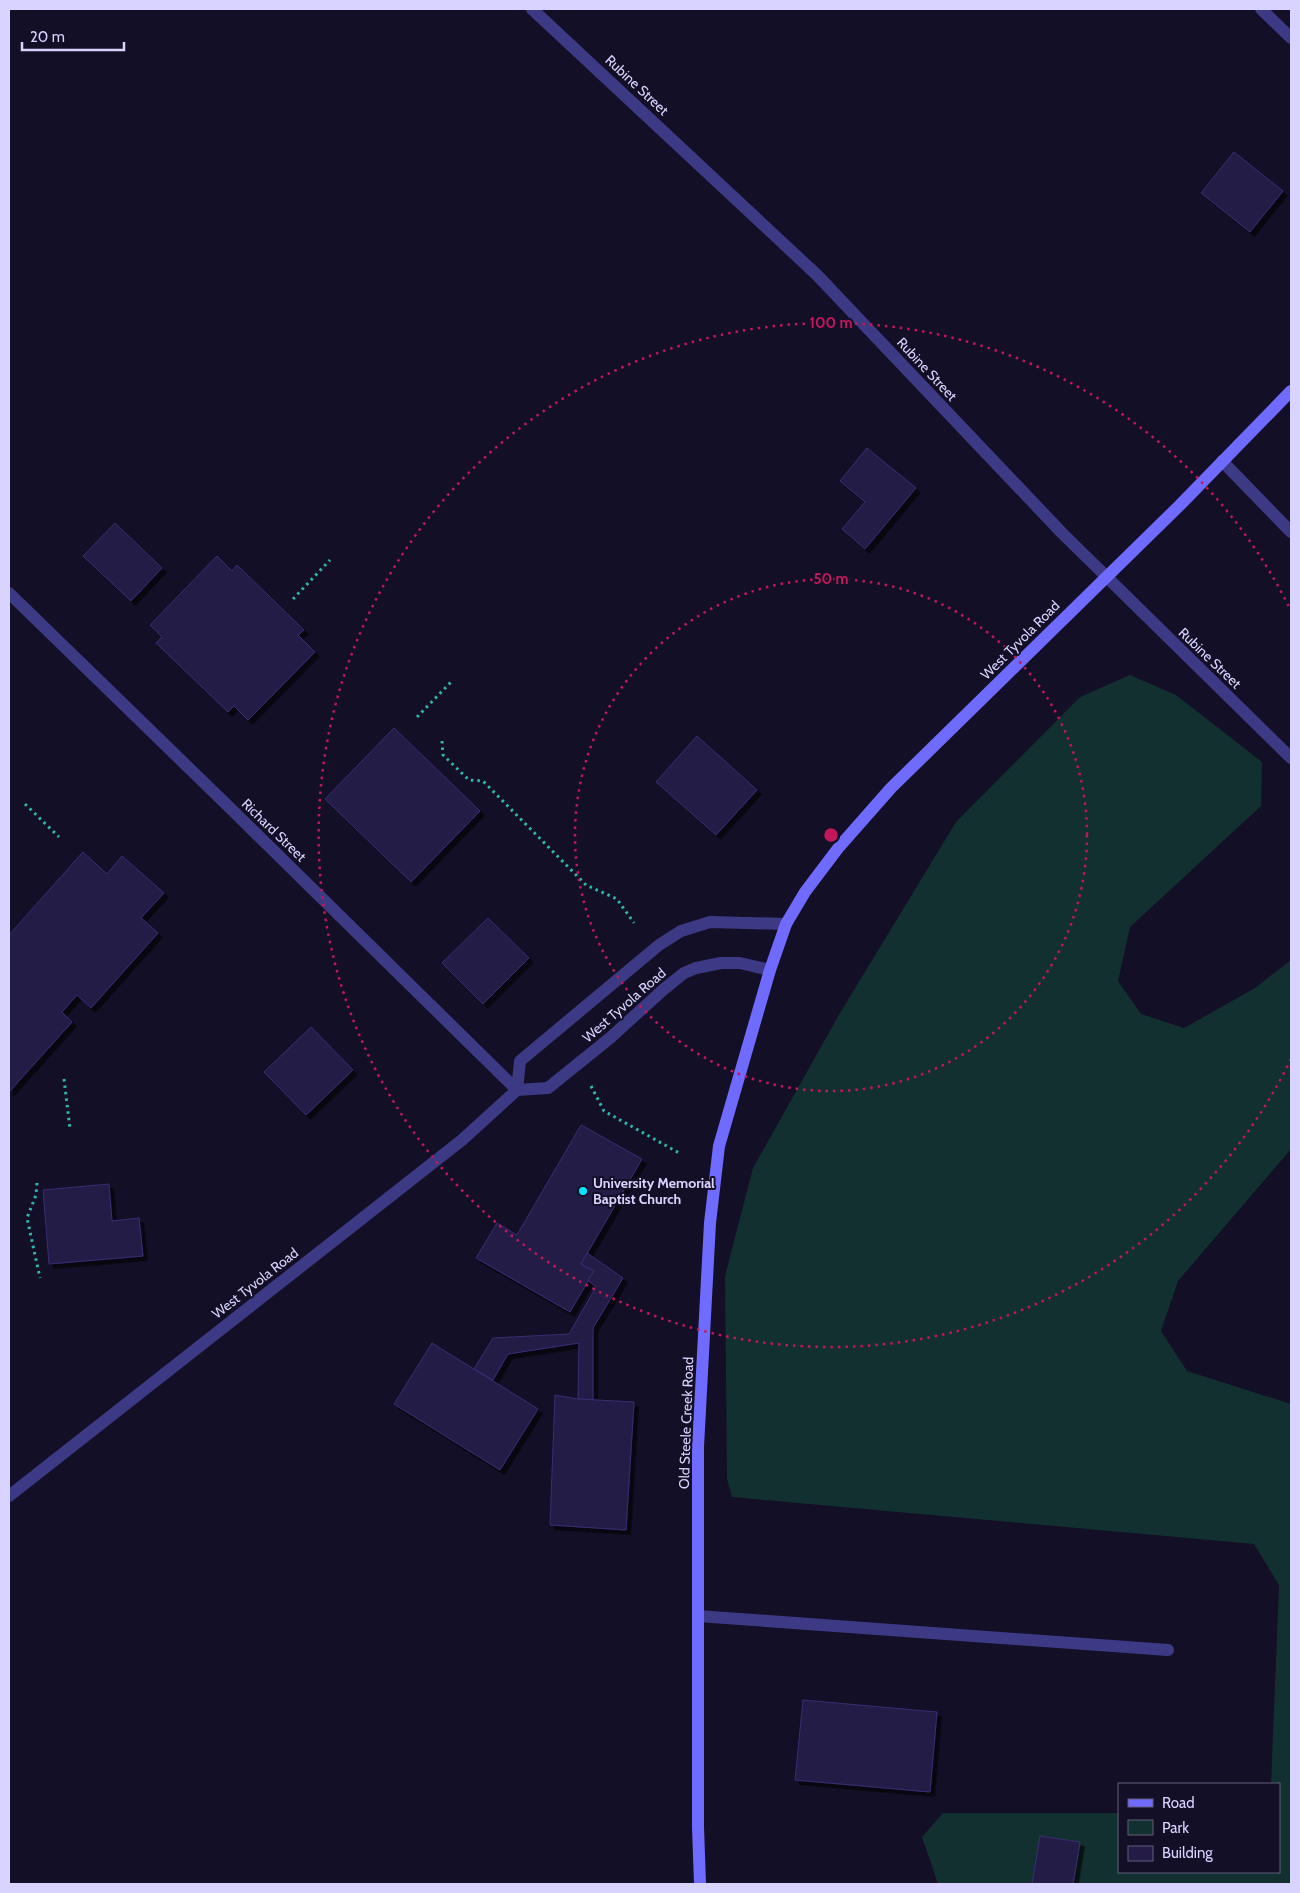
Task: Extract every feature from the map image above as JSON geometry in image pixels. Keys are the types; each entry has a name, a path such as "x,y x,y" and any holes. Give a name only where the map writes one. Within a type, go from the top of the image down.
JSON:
{"main road":[{"name":"West Tyvola Road","path":"770,970 786,924 805,892 839,847 891,788 1291,391"},
{"name":"Old Steele Creek Road","path":"700,1884 698,1827 698,1447 710,1223 719,1146 770,970"}],"street":[{"name":"Rubine Street","path":"532,9 817,275 1055,526 1291,758"},
{"path":"1261,9 1291,38"},
{"path":"1222,461 1291,532"},
{"name":"Richard Street","path":"9,593 517,1090"},
{"name":"West Tyvola Road","path":"517,1090 520,1061 659,945 681,930 710,922 786,924"},
{"name":"West Tyvola Road","path":"9,1496 462,1140 517,1090 548,1088 610,1038 684,973 696,968 721,963 740,963 770,970"},
{"path":"698,1616 1168,1650"}],"path":[{"path":"293,600 330,560"},
{"path":"417,717 453,680"},
{"path":"442,742 443,755 469,780 484,781 586,885 617,899 634,923"},
{"path":"24,804 59,837"},
{"path":"64,1080 70,1129"},
{"path":"591,1086 604,1111 681,1154"},
{"path":"37,1183 36,1195 27,1218 40,1278"}],"green space":[{"path":"1130,675 1176,695 1262,762 1261,806 1130,927 1118,981 1141,1014 1184,1028 1255,988 1291,960 1291,1149 1178,1281 1161,1331 1187,1371 1291,1404 1291,1884 938,1884 922,1837 943,1813 1118,1813 1118,1873 1280,1873 1280,1783 1271,1783 1279,1585 1254,1544 732,1497 727,1479 725,1276 753,1168 840,1013 956,822 1080,697"}],"building":[{"path":"1234,152 1283,191 1250,232 1201,193"},
{"path":"867,448 916,488 865,549 842,529 865,502 840,481"},
{"path":"115,523 162,568 131,601 83,556"},
{"path":"217,556 232,571 237,565 304,630 298,635 315,652 248,720 234,706 228,712 156,643 162,637 150,625"},
{"path":"394,728 480,811 411,882 325,799"},
{"path":"697,736 757,790 716,835 656,782"},
{"path":"83,852 107,874 122,856 164,893 141,918 158,933 91,1008 77,995 62,1012 72,1022 9,1092 9,935"},
{"path":"488,918 529,958 483,1004 442,963"},
{"path":"311,1027 353,1070 306,1115 264,1072"},
{"name":"University Memorial Baptist Church","path":"581,1125 642,1159 581,1264 594,1271 570,1312 476,1258 497,1223 517,1235"},
{"path":"109,1184 112,1221 139,1218 143,1256 49,1264 43,1190"},
{"path":"587,1253 623,1278 593,1328 593,1400 578,1399 579,1343 508,1354 493,1380 474,1369 493,1338 569,1334 596,1287 588,1280 594,1271 581,1264"},
{"path":"432,1343 538,1409 500,1470 394,1404"},
{"path":"555,1395 578,1399 634,1402 626,1530 550,1525"},
{"path":"803,1700 937,1712 930,1792 795,1780"},
{"path":"1040,1836 1080,1842 1073,1884 1032,1884"}],"place":[{"name":"University Memorial Baptist Church","path":"583,1191"}]}
